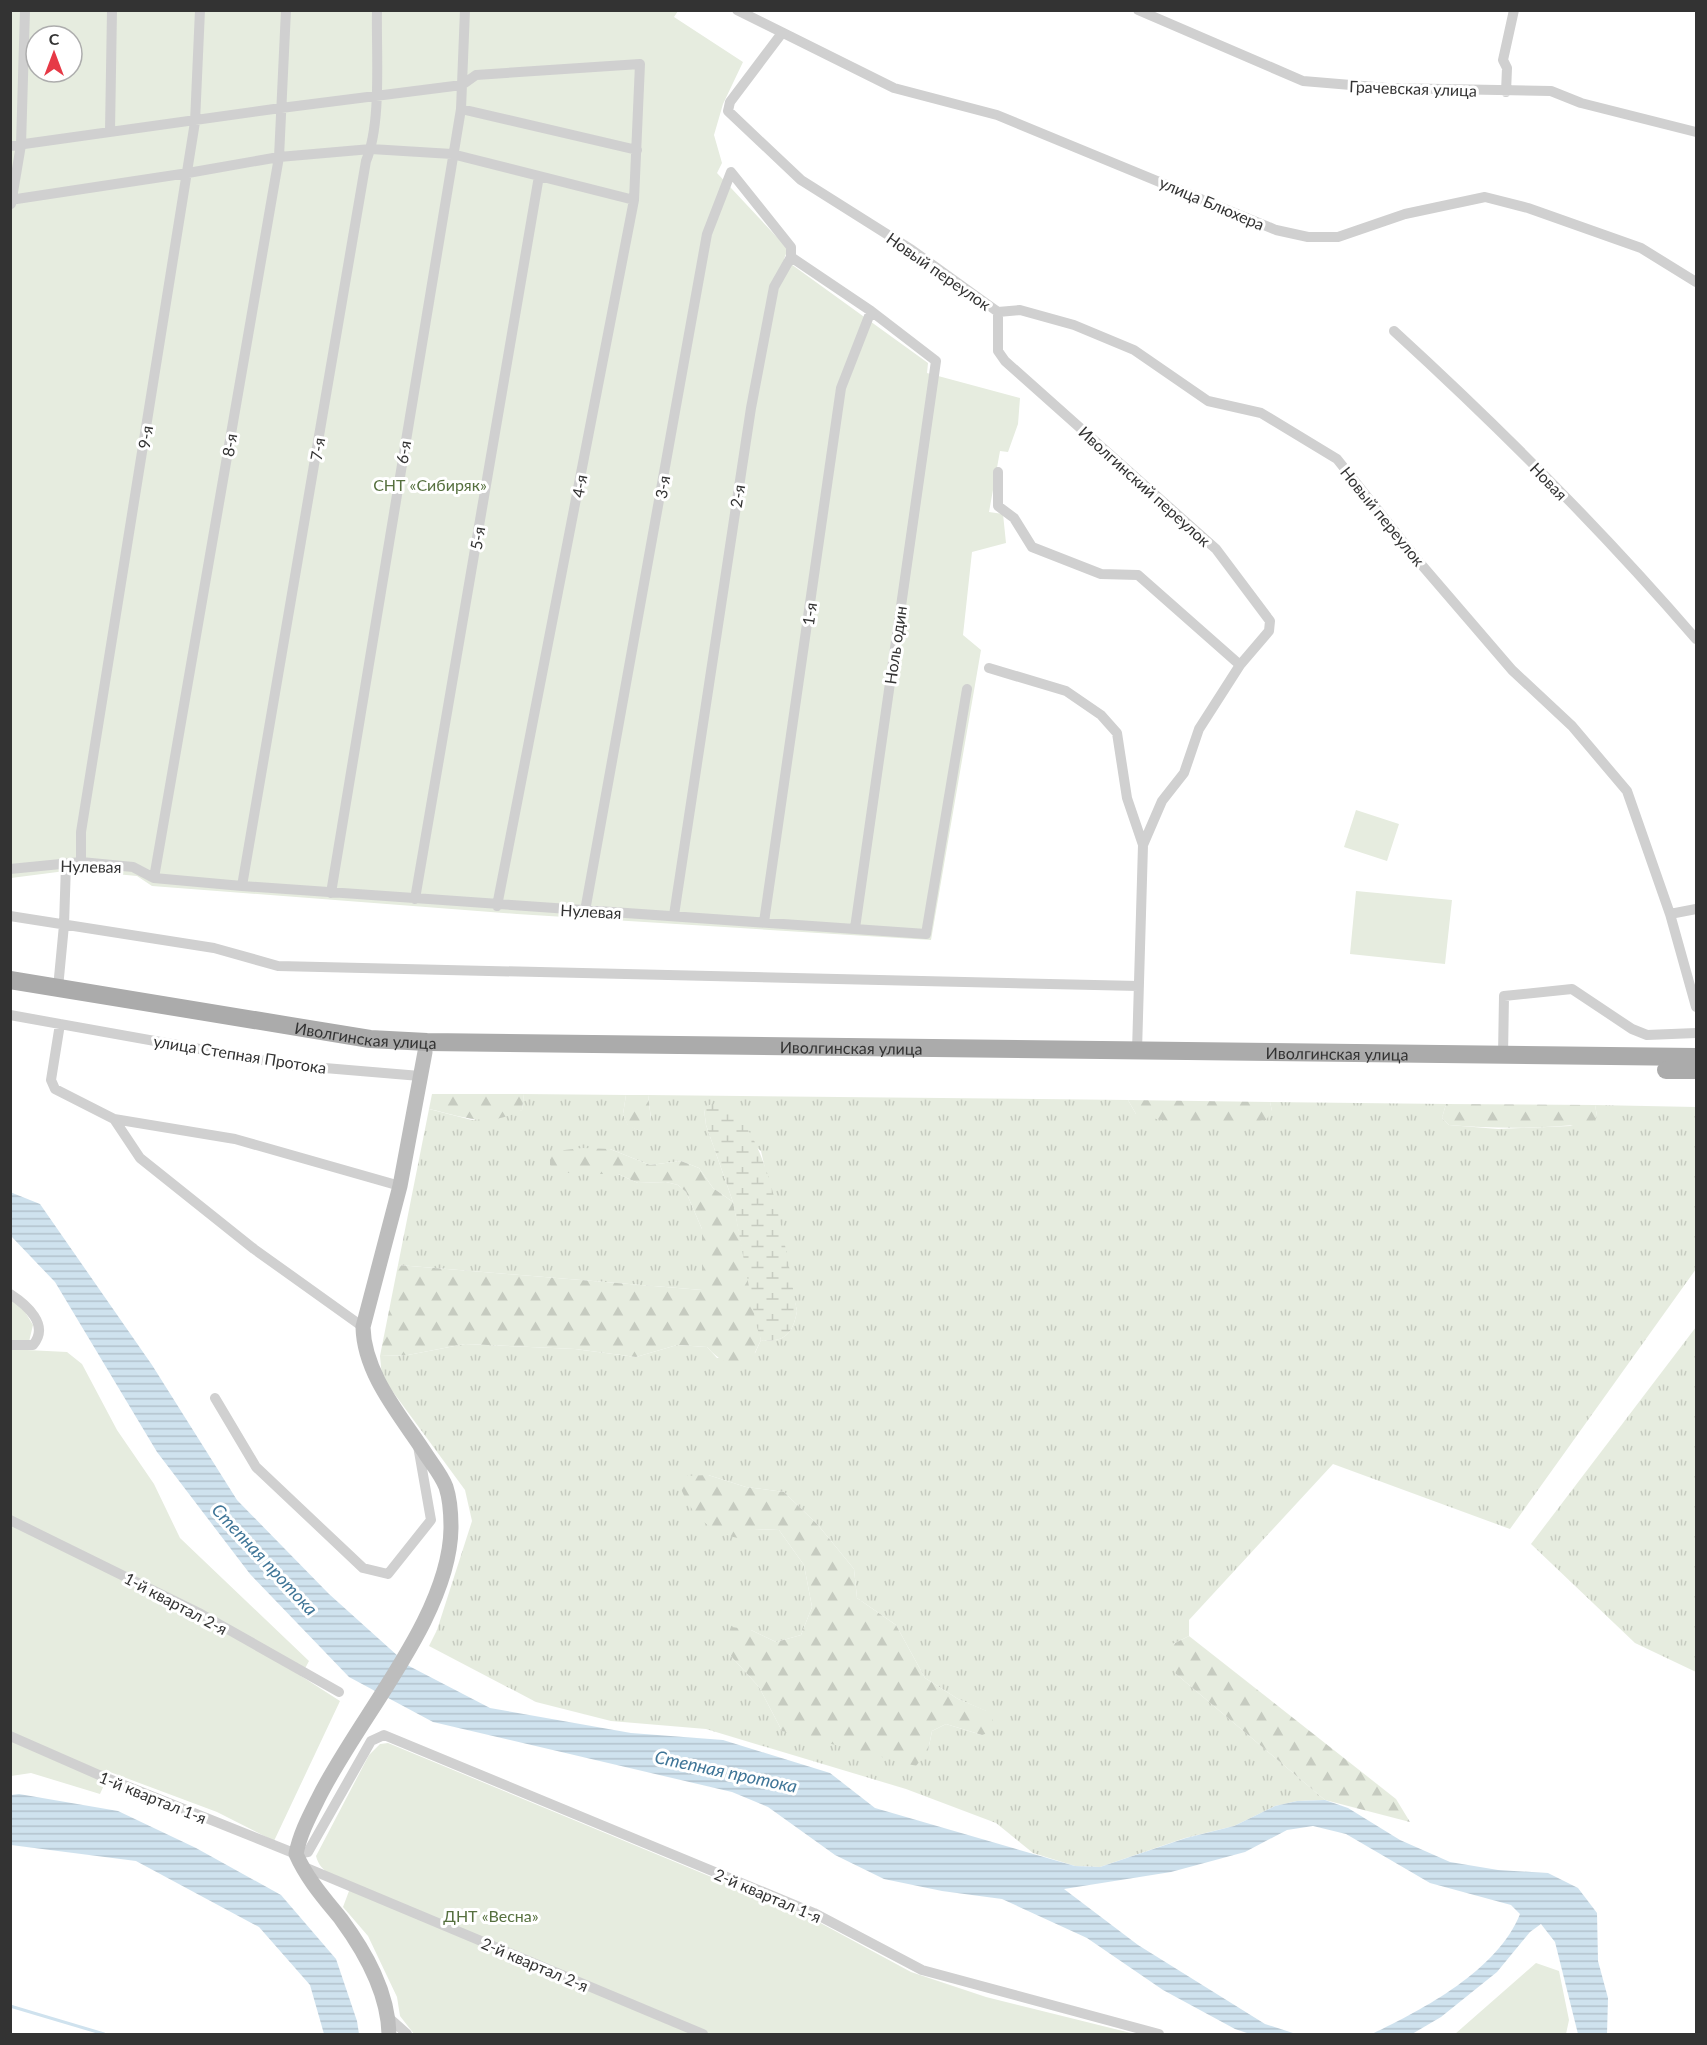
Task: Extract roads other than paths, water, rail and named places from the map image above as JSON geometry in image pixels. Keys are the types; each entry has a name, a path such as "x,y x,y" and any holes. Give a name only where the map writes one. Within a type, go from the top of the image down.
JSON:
{"main road":[{"name":"Иволгинская улица","path":"10,980 381,1040 1696,1057"},
{"name":"Иволгинская улица","path":"10,990 367,1049 425,1052 1696,1070"}],"street":[{"path":"26,10 11,201 279,157 371,148 452,154 634,200"},
{"path":"110,131 112,10"},
{"name":"9-я","path":"81,862 83,820 188,173 195,122 200,10"},
{"name":"8-я","path":"154,878 279,157 286,10"},
{"name":"7-я","path":"242,886 366,161 371,148 375,98 377,10"},
{"name":"6-я","path":"331,893 461,109 465,10"},
{"name":"улица Блюхера","path":"738,10 894,88 997,115 1276,230 1308,237 1338,237 1405,214 1485,197 1528,208 1641,248 1696,282"},
{"name":"Грачевская улица","path":"1138,10 1303,81 1387,88 1506,92 1551,91 1581,103 1696,132"},
{"path":"1506,92 1507,68 1503,60 1514,10"},
{"name":"Новый переулок","path":"782,33 730,102 728,111 801,180 912,250 998,312 1020,310 1074,325 1134,350 1208,401 1261,413 1337,459 1420,563 1512,670 1572,726 1627,791 1670,914 1696,1007"},
{"name":"4-я","path":"462,86 476,75 640,64 634,200 497,906"},
{"path":"16,146 110,131 195,122 281,108 462,86"},
{"path":"461,109 637,150"},
{"name":"3-я","path":"585,910 707,234 731,172 791,247 791,257"},
{"name":"5-я","path":"415,900 540,176"},
{"path":"791,257 871,311"},
{"name":"2-я","path":"674,915 751,408 774,287 791,257"},
{"name":"Ноль один","path":"855,928 936,361 871,311"},
{"name":"1-я","path":"764,922 841,388 871,311"},
{"name":"Иволгинский переулок","path":"998,312 998,351 1005,361 1216,549 1270,621 1269,631 1240,665 1199,729 1184,773 1162,801 1143,845"},
{"name":"Новая","path":"1394,331 1493,424 1638,572 1696,639"},
{"path":"998,472 998,506 1014,518 1032,547 1101,574 1138,575 1240,665"},
{"name":"Иволгинский переулок","path":"989,668 1066,691 1101,715 1117,733 1127,798 1143,845 1137,1051"},
{"name":"Нулевая","path":"10,869 81,862 133,867 154,878 242,886 497,906 674,915 926,934 967,689"},
{"path":"58,988 64,925 66,864"},
{"path":"1670,914 1696,909"},
{"path":"10,916 214,948 278,966 1139,986"},
{"path":"1503,1056 1504,996 1572,989 1632,1029 1647,1035 1696,1033"},
{"name":"улица Степная Протока","path":"10,1015 290,1065 420,1076"},
{"path":"60,1024 52,1086 114,1119 235,1139 400,1186"},
{"path":"389,2034 388,2017 373,1972 357,1942 318,1893 299,1860 300,1836 330,1774 362,1725 434,1603 450,1546 451,1526 446,1487 370,1363 363,1341 363,1327 400,1186 425,1052"},
{"path":"114,1119 140,1158 254,1249 363,1327"},
{"path":"10,1294 25,1304 39,1324 40,1333 33,1345 10,1345"},
{"path":"215,1398 256,1467 363,1568 388,1574 431,1520 417,1440"},
{"name":"1-й квартал 2-я","path":"10,1520 201,1614 339,1692"},
{"name":"2-й квартал 1-я","path":"299,1860 308,1852 371,1741 384,1735 814,1914 922,1970 1159,2034"},
{"name":"1-й квартал 1-я","path":"10,1736 299,1860"},
{"name":"2-й квартал 2-я","path":"299,1860 703,2034"},
{"path":"388,2017 407,2034"}],"water":[{"name":"Степная протока","path":"10,1192 40,1204 152,1365 237,1500 329,1594 409,1666 490,1708 631,1733 723,1740 830,1773 875,1808 1075,1866 1100,1867 1186,1838 1234,1826 1275,1806 1297,1801 1325,1800 1348,1808 1400,1840 1450,1862 1498,1870 1548,1873 1578,1888 1597,1913 1598,1961 1608,1998 1607,2034 1578,2034 1555,1942 1541,1924 1530,1932 1497,1972 1441,2017 1412,2034 1372,2034 1436,2000 1477,1970 1495,1953 1520,1914 1511,1905 1430,1883 1346,1834 1313,1826 1287,1830 1245,1852 1171,1872 1064,1889 1138,1945 1265,2024 1296,2034 1250,2034 1235,2029 1163,1990 1087,1938 1002,1899 942,1891 884,1879 835,1855 768,1807 732,1792 433,1722 349,1677 250,1574 157,1452 55,1282 11,1236"},
{"path":"19,1794 118,1811 196,1848 281,1895 336,1959 357,2021 359,2034 324,2034 310,1985 259,1927 136,1861 11,1845 11,1795"}],"waterway":[{"path":"10,2006 104,2034"}],"park label":[{"name":"СНТ «Сибиряк»","path":"430,484"},
{"name":"ДНТ «Весна»","path":"491,1915"}]}
